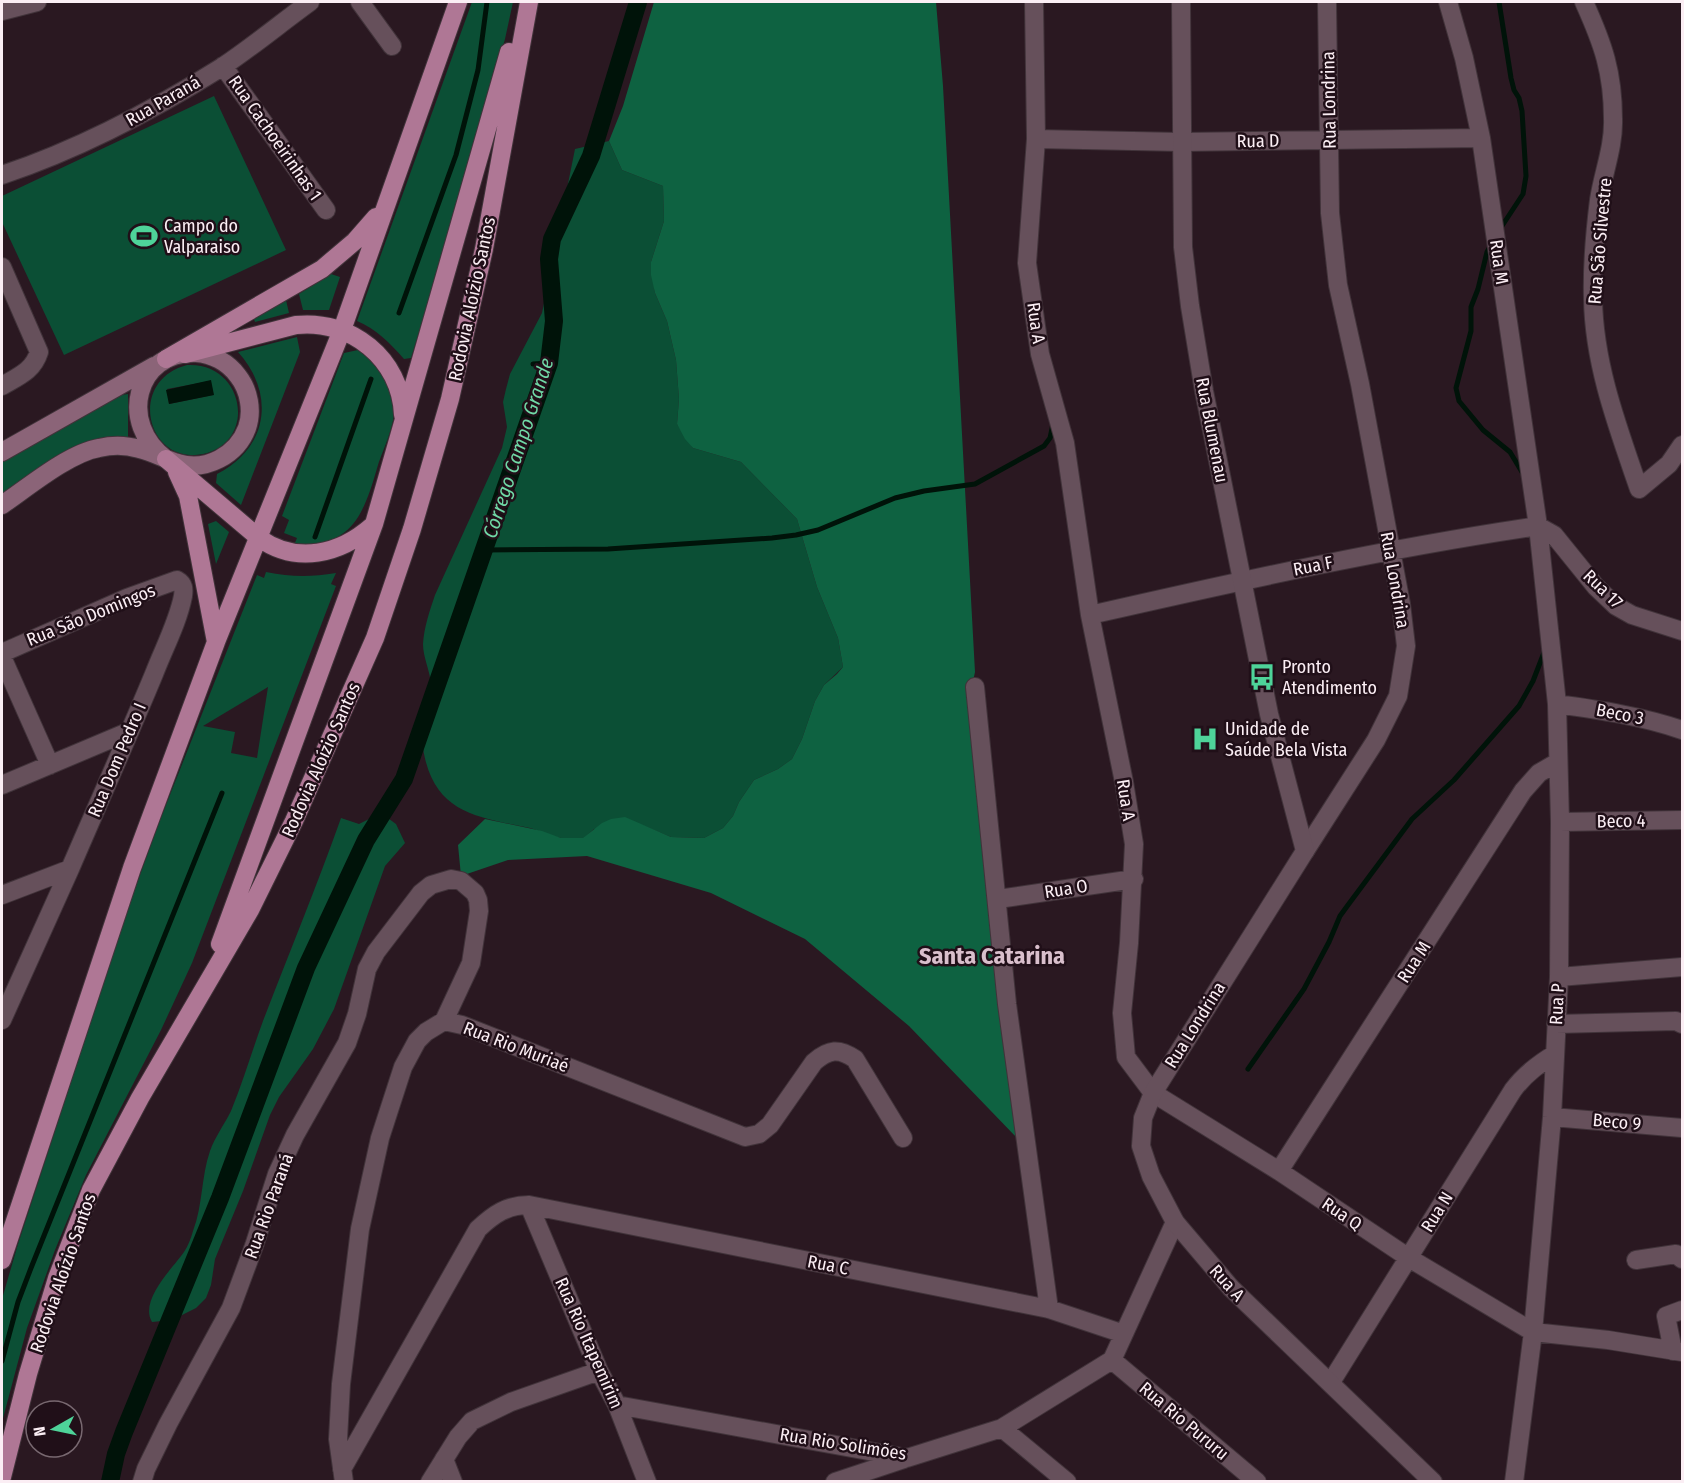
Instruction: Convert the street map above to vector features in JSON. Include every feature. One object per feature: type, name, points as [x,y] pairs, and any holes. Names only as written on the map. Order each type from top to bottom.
[{"type":"main road","points":[[2,1260],[132,868],[216,642],[342,330],[458,2]]},
{"type":"main road","points":[[202,994],[374,524],[524,2]]},
{"type":"main road","name":"Rodovia Aloízio Santos","points":[[2,1477],[28,1374],[57,1278],[91,1190],[141,1098],[250,910],[294,821],[375,638],[412,530],[450,399],[484,249],[529,2]]},
{"type":"main road","points":[[2,452],[322,269],[355,241],[386,203]]},
{"type":"main road","points":[[374,524],[358,538],[340,548],[319,553],[284,552],[271,547],[156,451],[142,431],[138,406],[145,382],[157,366],[166,359],[296,325],[322,324],[342,330],[357,338],[371,347],[388,366],[399,389],[403,406],[403,423]]},
{"type":"main road","points":[[2,505],[84,452],[97,448],[124,446],[152,452],[190,466],[203,465],[220,459],[236,447],[243,437],[250,413],[246,388],[231,368],[221,360],[210,356],[185,354]]},
{"type":"main road","points":[[166,459],[180,476],[189,496],[216,642]]},
{"type":"street","points":[[2,11],[37,2]]},
{"type":"street","name":"Rua Paraná","points":[[2,175],[36,164],[124,125],[224,66],[310,2]]},
{"type":"street","points":[[360,2],[392,46]]},
{"type":"street","name":"Rua A","points":[[1034,2],[1036,139],[1027,263],[1040,354],[1065,443],[1090,615],[1124,782],[1134,844],[1134,879],[1122,1012],[1126,1057],[1152,1093],[1143,1118],[1141,1146],[1151,1176],[1175,1222],[1231,1288],[1433,1482]]},
{"type":"street","name":"Rua Blumenau","points":[[1181,2],[1183,247],[1190,306],[1204,391],[1269,714],[1305,851]]},
{"type":"street","name":"Rua Londrina","points":[[1152,1093],[1376,740],[1398,696],[1406,646],[1401,604],[1360,384],[1338,285],[1329,213],[1327,2]]},
{"type":"street","name":"Rua M","points":[[1448,2],[1471,88],[1481,138],[1538,526]]},
{"type":"street","name":"Rua São Silvestre","points":[[1584,2],[1603,45],[1609,70],[1613,122],[1611,145],[1599,200],[1593,299],[1596,328],[1610,401],[1639,489],[1669,464],[1683,445]]},
{"type":"street","name":"Rua Cachoeirinhas 1","points":[[224,66],[326,210]]},
{"type":"street","name":"Rua D","points":[[1036,139],[1181,142],[1481,138]]},
{"type":"street","points":[[2,267],[39,352],[36,362],[28,372],[2,386]]},
{"type":"street","name":"Rua F","points":[[1090,615],[1243,580],[1391,551],[1538,526]]},
{"type":"street","name":"Rua 17","points":[[1538,526],[1554,535],[1596,587],[1616,606],[1632,615],[1683,631]]},
{"type":"street","name":"Rua P","points":[[1514,1482],[1533,1332],[1552,1117],[1559,977],[1560,822],[1557,704],[1538,526]]},
{"type":"street","name":"Rua São Domingos","points":[[2,655],[128,598],[177,580],[181,582]]},
{"type":"street","name":"Rua Dom Pedro I","points":[[2,1020],[130,731],[176,617],[183,595],[181,582]]},
{"type":"street","points":[[2,655],[50,765]]},
{"type":"street","points":[[975,687],[1007,1004],[1049,1310]]},
{"type":"street","name":"Beco 3","points":[[1557,704],[1615,712],[1683,730]]},
{"type":"street","points":[[2,785],[130,731]]},
{"type":"street","name":"Rua M","points":[[1279,1171],[1523,791],[1539,773],[1558,762]]},
{"type":"street","name":"Beco 4","points":[[1560,822],[1683,820]]},
{"type":"street","points":[[2,895],[70,869]]},
{"type":"street","name":"Rua Rio Paraná","points":[[142,1482],[168,1424],[231,1308],[258,1236],[277,1174],[347,1043],[367,969],[376,952],[421,893],[441,880],[452,879],[461,881],[470,887],[478,900],[479,911],[471,963],[444,1021]]},
{"type":"street","name":"Rua O","points":[[998,899],[1134,879]]},
{"type":"street","points":[[1559,977],[1683,967]]},
{"type":"street","name":"Rua Rio Muriaé","points":[[343,1475],[338,1439],[341,1384],[360,1229],[380,1138],[409,1054],[426,1032],[444,1021],[462,1025],[745,1137],[759,1134],[770,1125],[814,1062],[823,1054],[833,1050],[844,1051],[855,1059],[903,1138]]},
{"type":"street","points":[[1556,1024],[1676,1021],[1683,1024]]},
{"type":"street","name":"Rua N","points":[[1331,1382],[1513,1090],[1531,1069],[1555,1054]]},
{"type":"street","name":"Rua Q","points":[[1152,1093],[1279,1171],[1408,1258],[1533,1332]]},
{"type":"street","name":"Beco 9","points":[[1552,1117],[1683,1128]]},
{"type":"street","points":[[343,1475],[478,1228],[508,1207],[529,1205]]},
{"type":"street","name":"Rua C","points":[[529,1205],[1049,1310],[1124,1334]]},
{"type":"street","name":"Rua Rio Itapemirim","points":[[529,1205],[599,1371],[617,1405],[647,1482]]},
{"type":"street","points":[[1112,1360],[1175,1222]]},
{"type":"street","points":[[1636,1260],[1676,1254],[1683,1259]]},
{"type":"street","points":[[1533,1332],[1608,1340],[1678,1352],[1666,1316],[1683,1310]]},
{"type":"street","name":"Rua Rio Solimões","points":[[617,1405],[907,1458],[1002,1428],[1112,1360]]},
{"type":"street","name":"Rua Rio Pururu","points":[[1112,1360],[1257,1482]]},
{"type":"street","points":[[430,1482],[458,1437],[472,1421],[512,1402],[599,1371]]},
{"type":"street","points":[[1002,1428],[1066,1482]]},
{"type":"street","points":[[835,1482],[907,1458]]},
{"type":"street","points":[[444,1459],[453,1482]]},
{"type":"green space","points":[[472,2],[513,2],[505,39],[438,271],[411,358],[404,359],[382,337],[357,321]]},
{"type":"green space","points":[[654,2],[936,2],[943,86],[975,672],[968,704],[1017,1138],[909,1026],[805,939],[711,893],[587,856],[508,860],[461,876],[458,845],[485,819],[542,831],[561,838],[583,838],[602,823],[625,817],[671,837],[704,838],[723,828],[733,816],[739,802],[754,780],[778,769],[792,759],[802,739],[815,701],[824,685],[843,667],[838,638],[817,587],[797,519],[741,462],[693,448],[677,424],[679,399],[676,360],[667,321],[655,293],[651,275],[651,262],[664,221],[663,186],[622,170],[609,141],[623,106]]},
{"type":"green space","name":"Campo do Valparaiso","points":[[214,96],[286,250],[64,355],[2,222],[2,196]]},
{"type":"green space","points":[[609,141],[622,170],[663,186],[664,221],[651,262],[655,293],[667,321],[676,360],[679,399],[677,424],[693,448],[741,462],[797,519],[817,587],[838,638],[843,667],[824,685],[815,701],[802,739],[792,759],[778,769],[754,780],[739,802],[733,816],[723,828],[704,838],[671,837],[642,825],[594,829],[584,838],[564,839],[475,815],[447,799],[436,786],[428,770],[423,748],[423,732],[431,692],[423,644],[429,613],[502,448],[507,427],[503,402],[506,389],[510,374],[542,313],[575,149]]},
{"type":"green space","points":[[331,274],[340,277],[329,310],[303,310],[299,294]]},
{"type":"green space","points":[[286,300],[289,313],[255,322],[254,319]]},
{"type":"green space","points":[[297,337],[300,352],[241,505],[216,483],[217,474],[234,463],[247,450],[256,435],[261,419],[262,402],[258,385],[250,368],[238,352]]},
{"type":"green space","points":[[358,350],[379,369],[388,384],[394,411],[390,431],[367,498],[353,524],[343,534],[330,541],[294,545],[297,538],[284,533],[289,520],[282,516],[344,353]]},
{"type":"green space","points":[[187,365],[207,367],[222,376],[232,389],[237,404],[237,420],[232,435],[220,447],[203,454],[184,454],[168,447],[157,435],[151,420],[150,403],[156,387],[168,374]],"holes":[[[210,381],[213,395],[169,404],[167,389]]]},
{"type":"green space","points":[[128,394],[128,438],[2,495],[2,462],[121,395]]},
{"type":"green space","points":[[216,521],[229,532],[216,564],[208,524]]},
{"type":"green space","points":[[266,572],[301,576],[336,573],[331,584],[336,586],[192,963],[161,1030],[86,1175],[55,1250],[27,1328],[2,1422],[2,1299],[18,1244],[126,913],[160,820],[257,575],[264,578]],"holes":[[[268,687],[257,758],[231,753],[235,732],[203,726]]]},
{"type":"green space","points":[[381,813],[396,824],[405,843],[385,866],[334,1009],[313,1049],[279,1097],[270,1115],[243,1191],[215,1259],[211,1285],[206,1298],[196,1308],[172,1320],[152,1322],[149,1313],[150,1304],[159,1285],[184,1252],[190,1239],[199,1211],[210,1151],[231,1111],[341,818],[359,824]]},
{"type":"shaded area","points":[[211,380],[214,395],[169,404],[166,390]]},
{"type":"waterway","points":[[399,313],[456,155],[478,70],[487,2]]},
{"type":"waterway","name":"Córrego Campo Grande","points":[[110,1482],[124,1432],[220,1198],[306,968],[366,840],[404,779],[549,363],[554,321],[549,259],[552,239],[591,156],[638,2]]},
{"type":"waterway","points":[[1499,2],[1511,78],[1522,111],[1526,176],[1523,194],[1500,229]]},
{"type":"waterway","points":[[1491,245],[1471,307],[1471,331],[1456,388],[1459,401],[1483,430],[1510,452],[1522,472]]},
{"type":"waterway","name":"Córrego Campo Grande","points":[[533,364],[549,363]]},
{"type":"waterway","points":[[315,537],[371,379]]},
{"type":"waterway","name":"Córrego Campo Grande","points":[[484,550],[608,549],[796,535],[818,530],[895,498],[924,491],[975,484],[1044,446],[1050,438],[1053,424]]},
{"type":"waterway","points":[[1248,1069],[1304,989],[1340,916],[1412,819],[1454,780],[1519,706],[1533,681],[1545,650]]},
{"type":"waterway","points":[[2,1361],[18,1302],[31,1268],[222,793]]},
{"type":"place","name":"Campo do Valparaiso","points":[[144,236]]},
{"type":"place","name":"Pronto Atendimento","points":[[1262,677]]},
{"type":"place","name":"Unidade de Saúde Bela Vista","points":[[1205,739]]},
{"type":"district","name":"Santa Catarina","points":[[992,956]]}]
